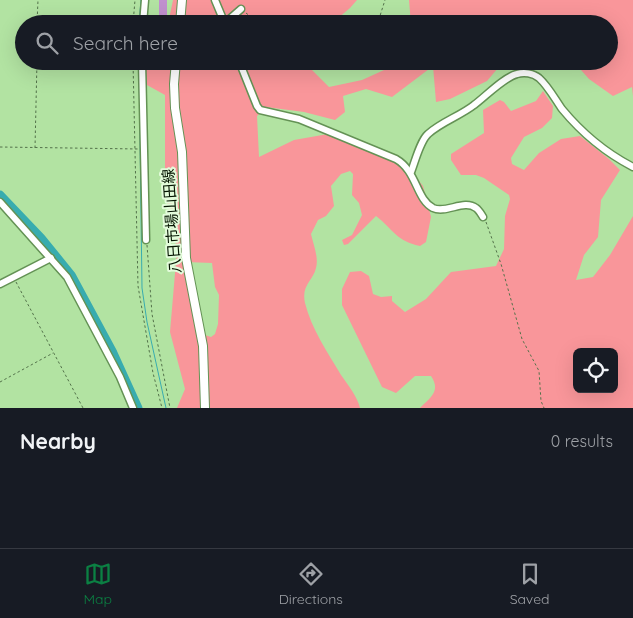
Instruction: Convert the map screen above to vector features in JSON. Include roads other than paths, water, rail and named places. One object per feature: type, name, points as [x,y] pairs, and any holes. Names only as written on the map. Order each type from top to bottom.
[{"type":"main road","points":[[181,15],[182,0]]},
{"type":"main road","name":"八日市場山田線","points":[[176,70],[175,92],[182,152],[186,258],[203,346],[205,408]]},
{"type":"street","points":[[144,15],[145,0]]},
{"type":"street","points":[[215,0],[222,15]]},
{"type":"street","points":[[234,15],[240,9]]},
{"type":"street","points":[[142,70],[146,240]]},
{"type":"street","points":[[242,70],[256,106],[260,110],[313,124],[396,159],[411,172],[424,201],[432,207],[438,210],[470,206],[476,208],[483,217]]},
{"type":"street","points":[[411,172],[428,134],[466,112],[507,78],[526,73],[540,78],[563,110],[582,130],[602,147],[633,167]]},
{"type":"street","points":[[0,202],[67,277],[120,377],[133,408]]},
{"type":"street","points":[[0,284],[51,258]]},
{"type":"waterway","points":[[140,15],[141,0]]},
{"type":"waterway","points":[[139,70],[142,288],[147,322],[166,408]]},
{"type":"waterway","points":[[0,195],[41,238],[71,275],[113,353],[138,408]]}]
